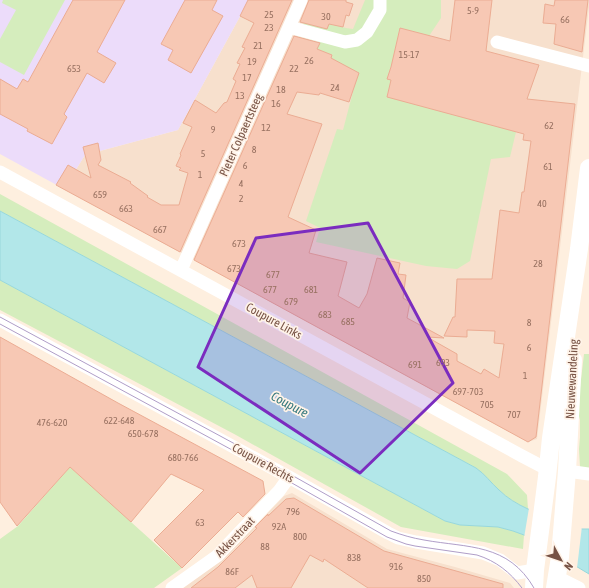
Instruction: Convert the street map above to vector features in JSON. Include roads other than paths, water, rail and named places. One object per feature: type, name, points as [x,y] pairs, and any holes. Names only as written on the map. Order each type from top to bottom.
[{"type":"main road","name":"Nieuwewandeling","points":[[534,588],[550,438],[579,249],[589,168]]},
{"type":"main road","name":"Nieuwewandeling","points":[[557,575],[567,471],[579,249]]},
{"type":"street","name":"Pieter Colpaertsteeg","points":[[181,270],[301,0]]},
{"type":"street","points":[[289,27],[345,42],[357,40],[367,32],[380,10],[380,0]]},
{"type":"street","points":[[497,42],[589,66]]},
{"type":"street","name":"Coupure Links","points":[[0,172],[515,453],[548,468]]},
{"type":"street","name":"Coupure Rechts","points":[[0,320],[289,476],[398,538],[483,553],[500,560],[518,573],[524,573],[536,562]]},
{"type":"street","points":[[567,471],[589,474]]},
{"type":"street","name":"Akkerstraat","points":[[172,588],[217,556],[279,491],[289,476]]},
{"type":"street","points":[[557,575],[579,588]]},
{"type":"water","name":"Coupure","points":[[0,211],[476,468],[502,493],[520,505],[582,529],[589,529],[589,574],[524,535],[498,527],[460,525],[445,521],[0,280]]},
{"type":"tram line","points":[[0,317],[272,464],[391,531],[420,539],[486,550],[499,555],[524,573],[534,588]]},
{"type":"tram line","points":[[0,324],[269,470],[387,537],[415,546],[484,557],[502,568],[513,577],[522,588]]}]
